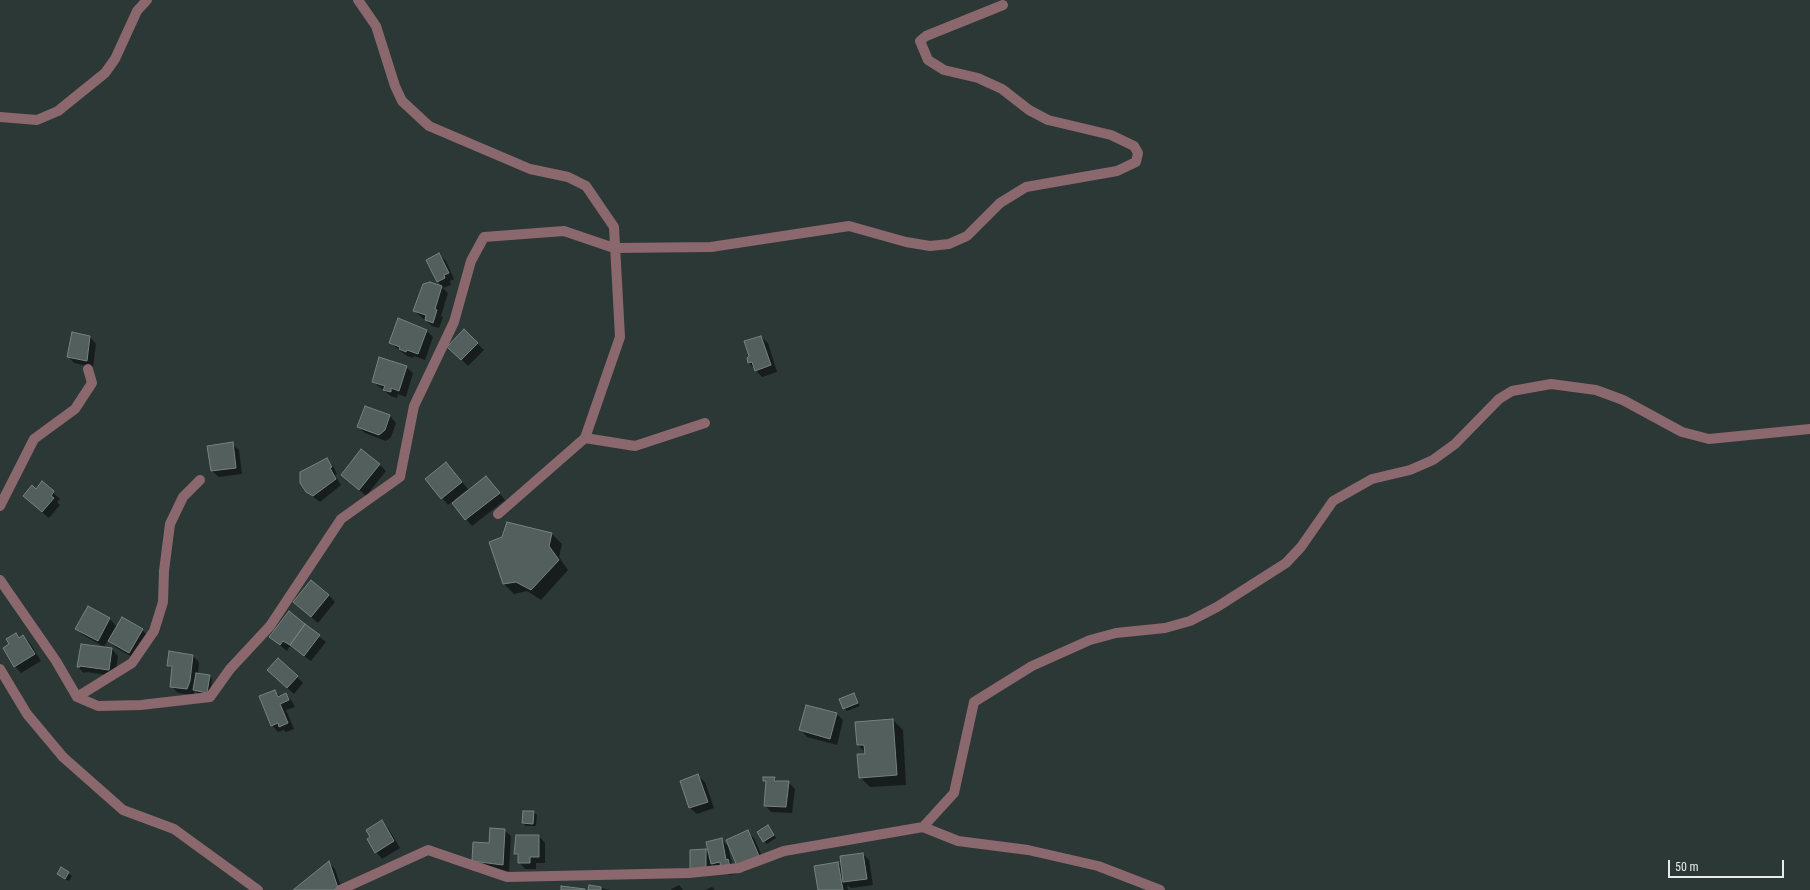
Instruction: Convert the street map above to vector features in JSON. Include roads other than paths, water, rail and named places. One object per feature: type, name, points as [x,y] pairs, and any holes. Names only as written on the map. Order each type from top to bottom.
[{"type":"street","points":[[0,117],[36,120],[58,111],[105,72],[115,59],[136,10],[147,0]]},
{"type":"street","points":[[358,0],[376,26],[395,86],[402,101],[429,126],[530,169],[568,177],[586,186],[614,227],[620,337],[585,438],[498,514]]},
{"type":"street","points":[[0,580],[56,661],[77,697],[98,706],[141,705],[210,697],[230,669],[270,626],[341,519],[400,477],[414,406],[454,322],[471,261],[484,237],[564,231],[614,248],[711,247],[849,226],[906,242],[930,246],[949,244],[967,236],[1000,203],[1026,187],[1117,170],[1136,162],[1138,153],[1134,146],[1111,135],[1048,120],[1029,110],[1002,89],[978,78],[944,70],[928,60],[920,41],[926,36],[1003,5]]},
{"type":"street","points":[[0,506],[34,439],[74,409],[92,382],[88,369]]},
{"type":"street","points":[[923,827],[954,793],[974,702],[1032,666],[1090,640],[1116,633],[1165,628],[1190,621],[1217,607],[1286,563],[1301,547],[1333,501],[1372,479],[1410,470],[1433,460],[1455,444],[1499,399],[1512,391],[1551,384],[1596,390],[1623,400],[1682,432],[1708,439],[1810,429]]},
{"type":"street","points":[[585,438],[635,446],[705,423]]},
{"type":"street","points":[[77,697],[132,663],[154,632],[163,602],[164,571],[170,524],[183,497],[200,480]]},
{"type":"street","points":[[0,669],[27,714],[63,757],[123,810],[174,829],[258,890]]},
{"type":"street","points":[[340,890],[428,850],[507,877],[689,874],[739,868],[784,850],[923,827],[958,841],[1028,850],[1098,866],[1160,890]]}]
